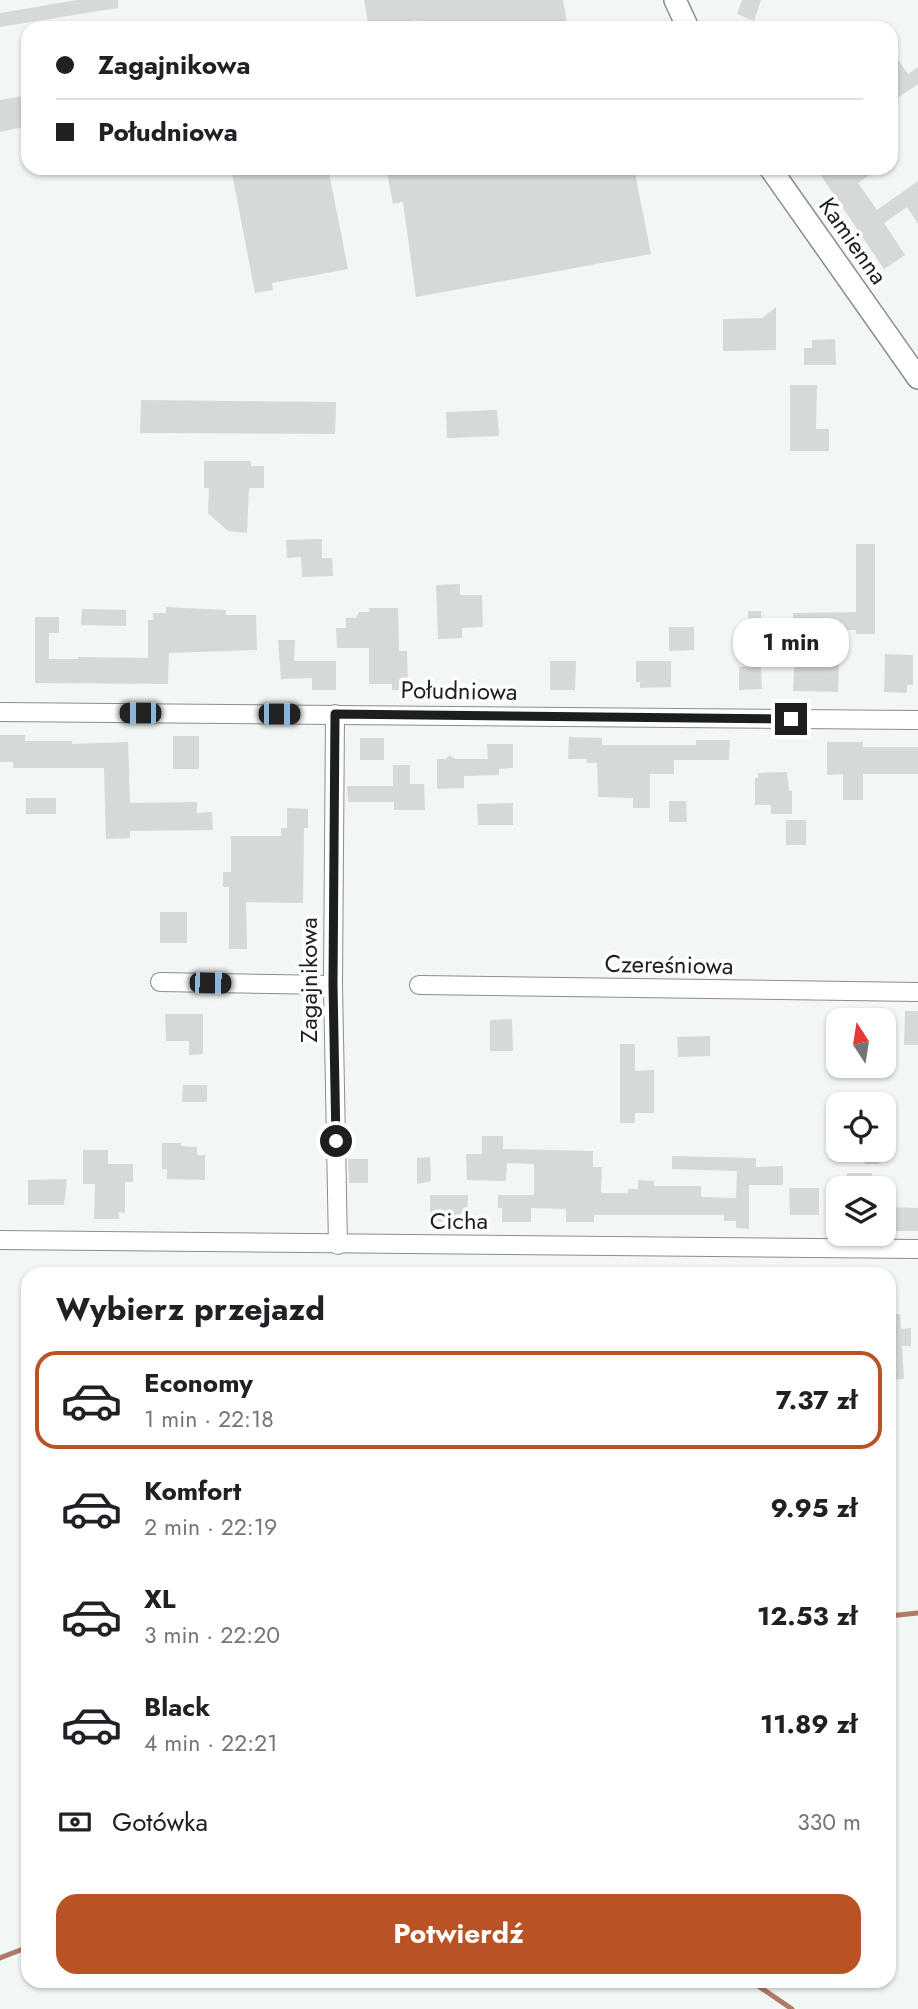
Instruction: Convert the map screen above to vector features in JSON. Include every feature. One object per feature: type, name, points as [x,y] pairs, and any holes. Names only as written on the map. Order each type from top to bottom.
[{"type":"street","points":[[675,0],[685,21]]},
{"type":"street","name":"Kamienna","points":[[775,175],[918,378]]},
{"type":"street","name":"Południowa","points":[[0,712],[918,720]]},
{"type":"street","name":"Zagajnikowa","points":[[335,714],[333,985],[338,1245]]},
{"type":"street","points":[[160,982],[333,985]]},
{"type":"street","name":"Czereśniowa","points":[[419,985],[918,992]]},
{"type":"street","name":"Cicha","points":[[0,1240],[918,1249]]},
{"type":"building","points":[[77,0],[118,0],[118,8],[37,21],[21,21],[21,24],[0,27],[0,13]]},
{"type":"building","points":[[364,0],[563,0],[567,21],[417,20],[368,21]]},
{"type":"building","points":[[742,0],[761,0],[754,21],[737,14]]},
{"type":"building","points":[[898,60],[908,74],[918,67],[918,84],[898,98]]},
{"type":"building","points":[[21,96],[21,128],[0,132],[0,100]]},
{"type":"building","points":[[232,175],[329,175],[348,269],[272,283],[273,290],[255,293]]},
{"type":"building","points":[[387,175],[635,175],[651,254],[416,297],[403,202],[393,204]]},
{"type":"building","points":[[821,175],[870,175],[858,183],[877,210],[918,181],[918,224],[907,207],[884,223],[905,255],[884,269]]},
{"type":"building","points":[[776,307],[776,350],[723,351],[723,319],[762,318]]},
{"type":"building","points":[[835,339],[836,365],[804,365],[804,348],[812,348],[812,340]]},
{"type":"building","points":[[790,385],[817,385],[816,429],[829,429],[829,451],[790,451]]},
{"type":"building","points":[[141,400],[336,402],[335,434],[140,433]]},
{"type":"building","points":[[497,410],[499,436],[447,438],[446,412]]},
{"type":"building","points":[[204,461],[251,461],[251,466],[264,466],[264,488],[249,488],[247,533],[228,531],[208,513],[209,488],[204,488]]},
{"type":"building","points":[[322,539],[322,558],[332,558],[333,576],[302,577],[301,557],[287,558],[286,540]]},
{"type":"building","points":[[856,544],[875,544],[875,634],[856,634],[856,630],[815,630],[814,660],[825,659],[825,665],[839,665],[838,692],[793,691],[796,630],[793,630],[793,613],[856,612]]},
{"type":"building","points":[[460,584],[460,595],[482,595],[483,627],[462,628],[462,638],[438,639],[436,585]]},
{"type":"building","points":[[166,607],[226,610],[226,615],[256,615],[257,650],[169,653],[168,684],[35,683],[35,617],[59,617],[59,633],[49,633],[49,659],[148,658],[148,620],[153,620],[153,613],[166,613]]},
{"type":"building","points":[[369,608],[398,608],[399,651],[407,651],[408,690],[392,690],[392,684],[369,684],[369,648],[337,648],[336,628],[346,628],[346,618],[356,618],[359,612],[369,612]]},
{"type":"building","points":[[82,609],[126,610],[126,626],[81,625]]},
{"type":"building","points":[[748,611],[761,611],[762,646],[748,646]]},
{"type":"building","points":[[669,627],[694,627],[694,650],[669,651]]},
{"type":"building","points":[[278,640],[295,640],[294,661],[336,661],[336,690],[312,690],[312,678],[281,679]]},
{"type":"building","points":[[885,654],[913,655],[913,685],[907,685],[907,693],[884,692]]},
{"type":"building","points":[[550,661],[576,661],[575,690],[550,690]]},
{"type":"building","points":[[636,661],[671,661],[671,687],[640,688],[640,682],[636,682]]},
{"type":"building","points":[[761,666],[762,689],[739,690],[739,667]]},
{"type":"building","points":[[0,735],[25,735],[25,741],[72,741],[72,744],[128,742],[130,803],[197,802],[197,813],[212,812],[213,830],[130,831],[130,838],[106,839],[104,768],[13,768],[13,762],[0,762]]},
{"type":"building","points":[[173,736],[199,736],[199,769],[173,769]]},
{"type":"building","points":[[569,737],[602,738],[602,745],[696,745],[696,740],[730,740],[729,760],[674,760],[674,774],[650,774],[650,808],[633,808],[633,798],[598,797],[597,763],[586,763],[587,759],[568,759]]},
{"type":"building","points":[[360,738],[384,738],[384,760],[360,760]]},
{"type":"building","points":[[827,742],[863,742],[863,747],[918,747],[918,774],[863,774],[863,800],[843,800],[843,774],[827,775]]},
{"type":"building","points":[[487,744],[513,744],[513,768],[499,769],[499,775],[464,776],[464,788],[437,789],[437,759],[446,759],[450,755],[455,759],[488,759]]},
{"type":"building","points":[[393,765],[410,765],[410,784],[424,784],[425,810],[394,810],[394,802],[348,802],[347,786],[393,786]]},
{"type":"building","points":[[787,772],[789,791],[792,790],[792,814],[771,814],[771,805],[755,805],[755,778],[758,778],[758,773]]},
{"type":"building","points":[[26,798],[56,798],[56,814],[26,814]]},
{"type":"building","points":[[669,801],[686,801],[687,822],[669,822]]},
{"type":"building","points":[[513,803],[513,825],[478,825],[477,804]]},
{"type":"building","points":[[287,808],[308,809],[308,828],[304,828],[303,903],[246,902],[247,949],[229,949],[229,887],[223,887],[223,872],[231,872],[231,836],[281,836],[281,828],[287,828]]},
{"type":"building","points":[[786,820],[806,820],[806,845],[786,845]]},
{"type":"building","points":[[160,912],[187,912],[187,943],[160,943]]},
{"type":"building","points":[[905,1011],[918,1011],[918,1045],[904,1045]]},
{"type":"building","points":[[165,1014],[203,1014],[203,1054],[189,1055],[189,1041],[166,1041]]},
{"type":"building","points":[[512,1019],[513,1051],[490,1051],[490,1020]]},
{"type":"building","points":[[710,1036],[710,1056],[678,1057],[677,1037]]},
{"type":"building","points":[[620,1044],[635,1044],[635,1071],[654,1070],[654,1113],[635,1113],[635,1123],[620,1123]]},
{"type":"building","points":[[183,1085],[207,1085],[207,1102],[182,1102]]},
{"type":"building","points":[[482,1136],[503,1136],[503,1149],[593,1151],[593,1167],[602,1167],[601,1193],[628,1193],[628,1189],[638,1189],[638,1180],[654,1181],[654,1186],[701,1186],[701,1197],[736,1198],[737,1171],[672,1169],[672,1156],[756,1158],[756,1167],[783,1166],[783,1185],[749,1185],[749,1229],[736,1228],[736,1221],[724,1221],[724,1215],[594,1215],[594,1222],[566,1222],[566,1209],[531,1208],[531,1222],[502,1222],[498,1195],[534,1195],[534,1164],[507,1163],[506,1181],[467,1180],[466,1154],[482,1154]]},
{"type":"building","points":[[162,1143],[181,1143],[181,1146],[197,1147],[197,1155],[205,1155],[205,1180],[167,1179],[167,1169],[162,1169]]},
{"type":"building","points":[[83,1150],[108,1150],[108,1164],[133,1164],[133,1182],[125,1182],[125,1213],[119,1212],[119,1219],[94,1219],[95,1184],[83,1184]]},
{"type":"building","points":[[430,1157],[431,1181],[417,1184],[417,1158]]},
{"type":"building","points":[[348,1159],[368,1159],[368,1183],[349,1183]]},
{"type":"building","points":[[847,1173],[872,1173],[872,1176],[847,1176]]},
{"type":"building","points":[[67,1179],[64,1205],[28,1205],[28,1180]]},
{"type":"building","points":[[789,1188],[819,1188],[819,1215],[790,1215]]},
{"type":"building","points":[[430,1195],[468,1195],[467,1213],[461,1212],[461,1222],[430,1221]]},
{"type":"building","points":[[896,1207],[918,1208],[918,1231],[896,1231]]},
{"type":"building","points":[[896,1314],[900,1314],[901,1329],[911,1328],[911,1346],[902,1346],[904,1379],[896,1380]]},
{"type":"waterway","points":[[896,1615],[918,1613]]},
{"type":"waterway","points":[[0,1958],[21,1950]]},
{"type":"waterway","points":[[761,1988],[792,2009]]},
{"type":"route","points":[[336,1141],[333,985],[335,714],[791,719]]}]
